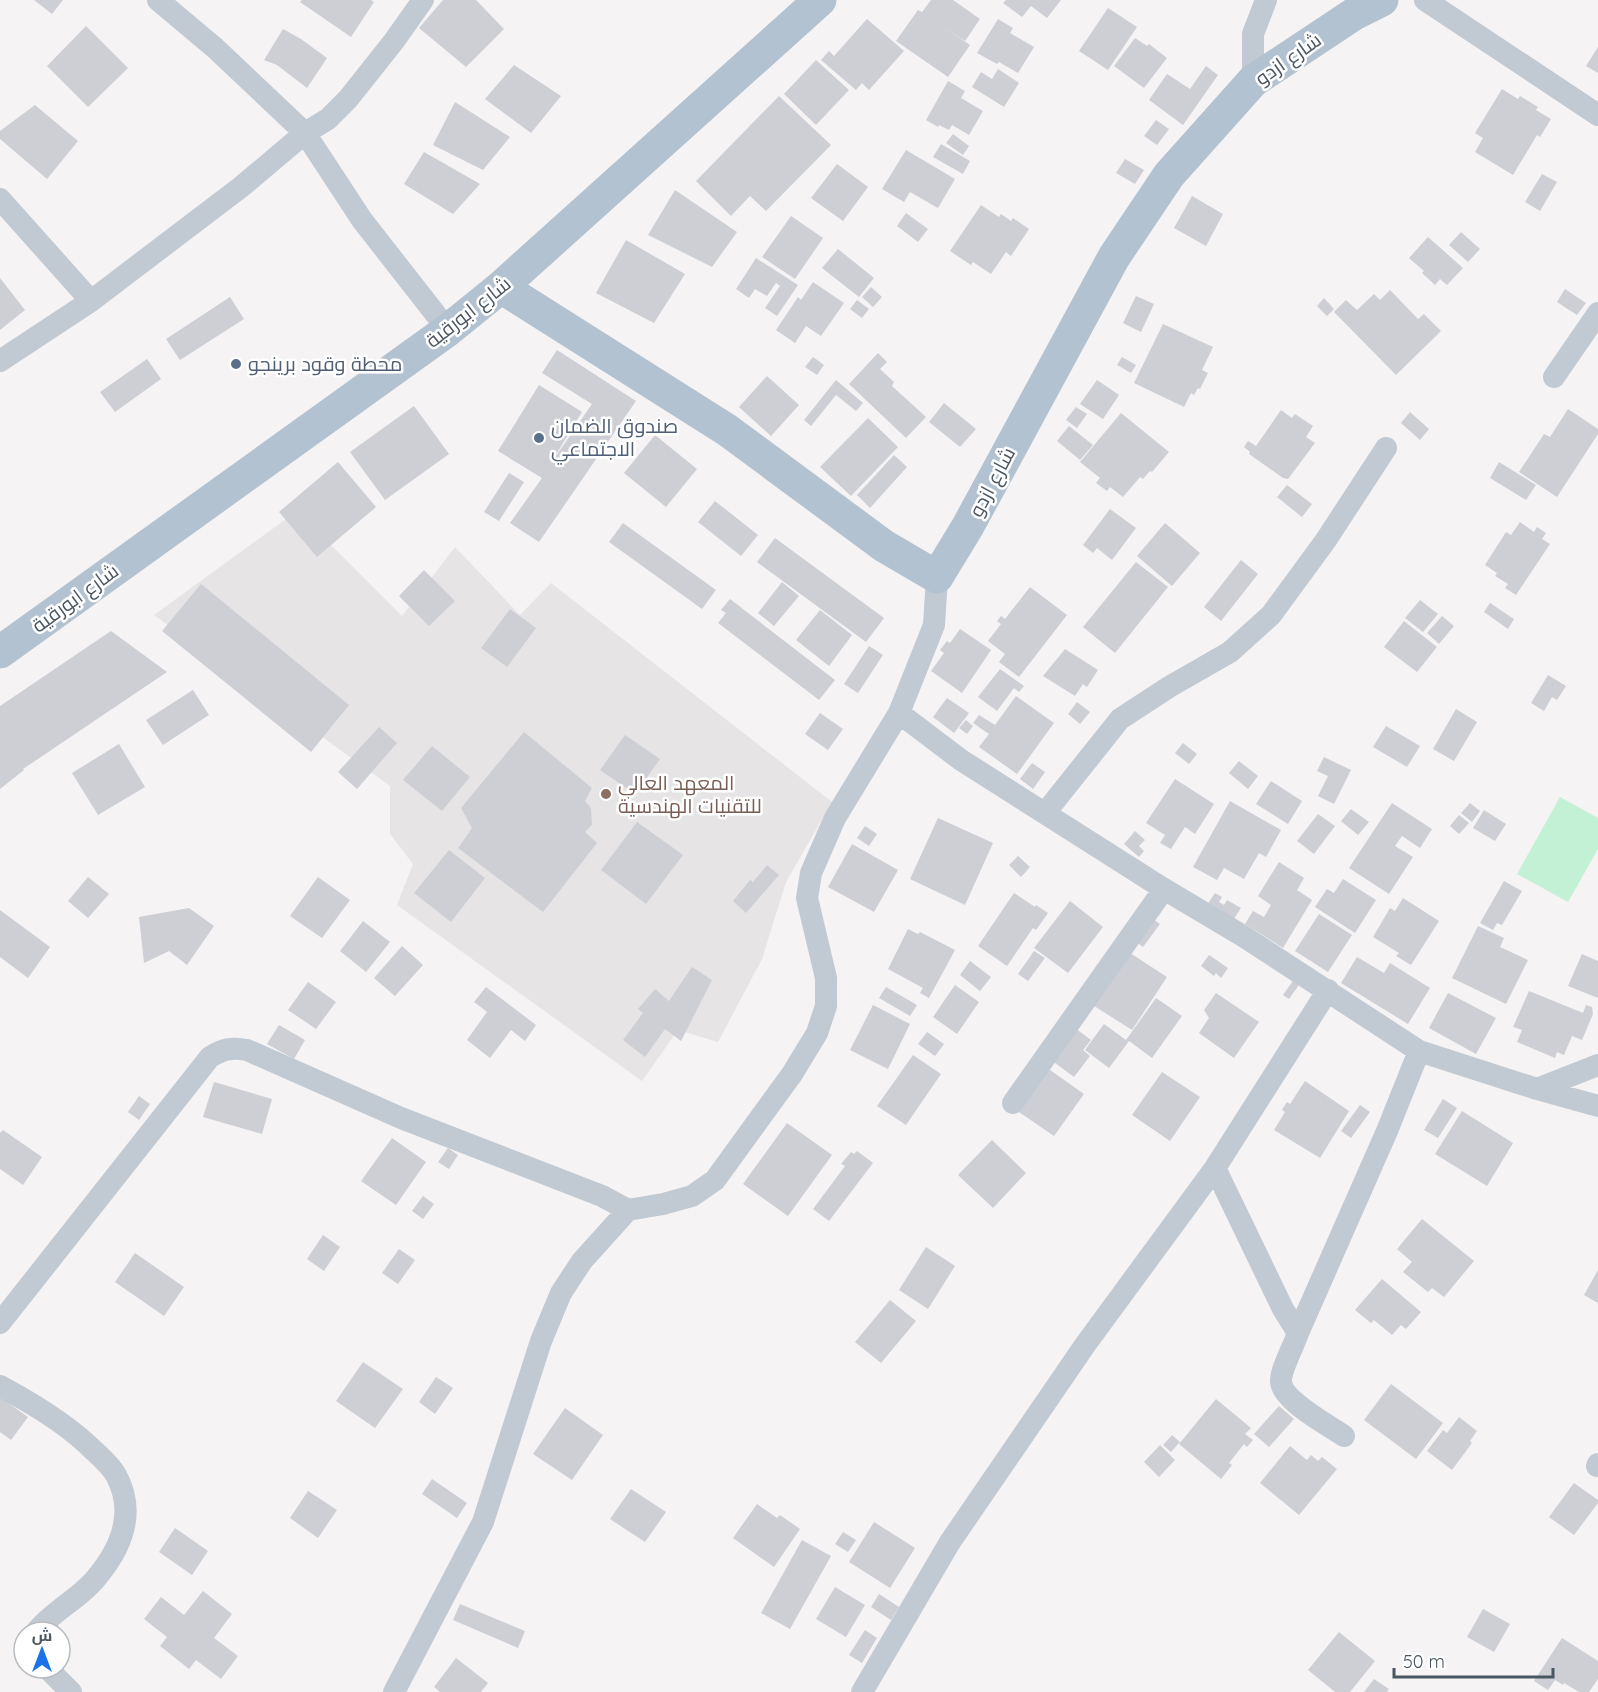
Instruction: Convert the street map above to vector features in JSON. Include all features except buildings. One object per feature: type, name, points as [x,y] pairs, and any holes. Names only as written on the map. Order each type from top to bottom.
[{"type":"main road","name":"شارع ابورقية","points":[[0,652],[448,330],[501,287],[820,0]]},
{"type":"main road","name":"شارع ازدو","points":[[937,577],[968,526],[1114,257],[1169,175],[1252,81],[1354,14],[1382,0]]},
{"type":"main road","points":[[501,287],[728,430],[884,546],[937,577]]},
{"type":"street","points":[[158,0],[216,48],[305,133],[362,220],[448,330]]},
{"type":"street","points":[[0,361],[91,301],[241,187],[305,133],[328,119],[348,99],[423,0]]},
{"type":"street","points":[[1252,81],[1253,34],[1266,0]]},
{"type":"street","points":[[1425,0],[1598,115]]},
{"type":"street","points":[[0,199],[91,301]]},
{"type":"street","points":[[1554,377],[1598,313]]},
{"type":"street","points":[[1046,813],[1120,719],[1169,687],[1230,652],[1271,615],[1326,540],[1386,448]]},
{"type":"street","points":[[0,1323],[210,1057],[233,1047],[247,1050],[401,1118],[602,1196],[628,1210],[692,1196],[715,1180],[792,1074],[817,1033],[826,1006],[826,978],[807,898],[811,873],[835,818],[899,713],[934,625],[937,577]]},
{"type":"street","points":[[899,713],[961,760],[1164,890],[1243,936],[1328,990],[1419,1051],[1598,1106]]},
{"type":"street","points":[[1013,1103],[1164,890]]},
{"type":"street","points":[[862,1692],[950,1542],[1085,1345],[1215,1168],[1328,990]]},
{"type":"street","points":[[1344,1436],[1291,1399],[1281,1383],[1282,1369],[1292,1351],[1387,1131],[1419,1051]]},
{"type":"street","points":[[1537,1089],[1598,1065]]},
{"type":"street","points":[[1215,1168],[1283,1309],[1298,1333]]},
{"type":"street","points":[[394,1692],[483,1522],[541,1341],[561,1293],[582,1261],[628,1210]]},
{"type":"street","points":[[0,1386],[67,1427],[81,1439],[116,1474],[125,1498],[126,1516],[120,1542],[97,1577],[76,1598],[46,1620]]},
{"type":"street","points":[[59,1680],[71,1692]]},
{"type":"shaded area","name":"المعهد العالي للتقنيات الهندسية","points":[[297,511],[402,616],[455,547],[520,615],[551,583],[832,802],[786,882],[762,959],[718,1042],[678,1030],[642,1081],[397,905],[413,864],[390,834],[390,786],[154,615]]},
{"type":"green space","points":[[1560,797],[1598,818],[1598,849],[1568,902],[1517,874]]},
{"type":"place","name":"محطة وقود برينجو","points":[[236,364]]},
{"type":"place","name":"صندوق الضمان الاجتماعي","points":[[539,438]]},
{"type":"place","name":"المعهد العالي للتقنيات الهندسية","points":[[606,794]]}]
